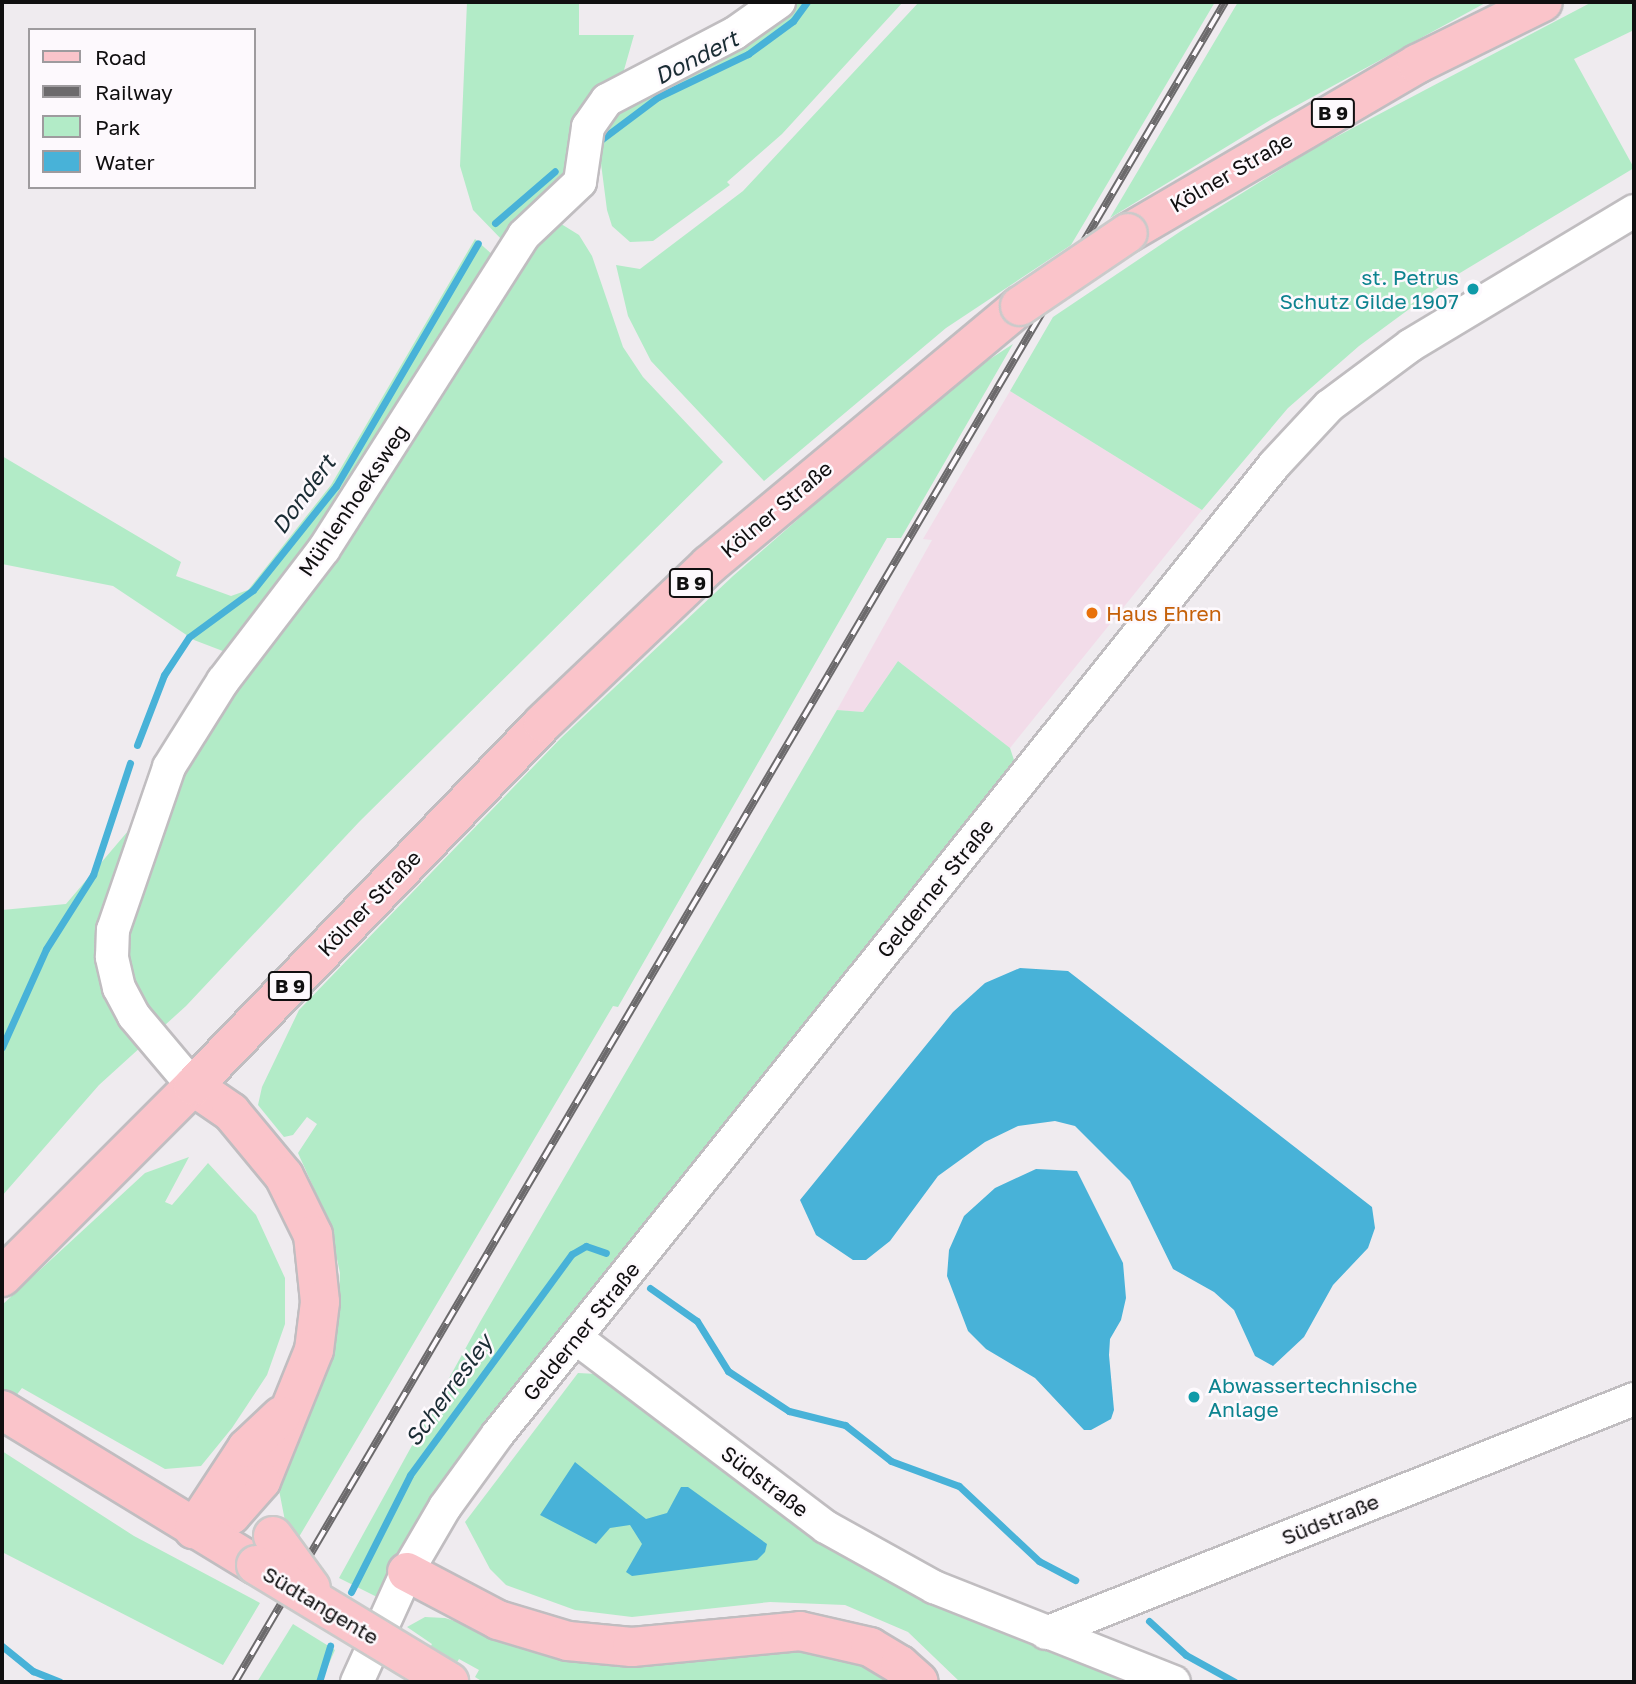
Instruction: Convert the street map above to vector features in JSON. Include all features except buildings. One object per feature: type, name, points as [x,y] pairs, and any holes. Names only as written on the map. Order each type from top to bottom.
[{"type":"main road","name":"Kölner Straße","points":[[2,1277],[193,1086],[542,723],[709,565],[1020,306],[1128,233],[1417,64],[1543,2]]},
{"type":"main road","points":[[193,1086],[231,1112],[284,1175],[313,1235],[318,1329],[261,1481],[231,1515],[194,1529]]},
{"type":"main road","points":[[194,1529],[247,1448],[288,1410]]},
{"type":"main road","name":"Südtangente","points":[[9,1414],[194,1529],[265,1551],[334,1613],[449,1682]]},
{"type":"main road","points":[[261,1481],[265,1551]]},
{"type":"main road","points":[[407,1573],[498,1620],[568,1641],[632,1647],[800,1631],[870,1647],[900,1664],[919,1682]]},
{"type":"street","name":"Mühlenhoeksweg","points":[[193,1086],[134,1016],[119,988],[112,957],[114,930],[169,767],[223,681],[324,549],[524,235],[580,182],[588,127],[607,100],[735,33],[779,2]]},
{"type":"street","name":"Gelderner Straße","points":[[357,1682],[407,1573],[445,1507],[490,1444],[1129,644],[1311,425],[1329,406],[1411,345],[1634,211]]},
{"type":"street","name":"Südstraße","points":[[576,1338],[826,1527],[933,1587],[1174,1682]]},
{"type":"street","name":"Südstraße","points":[[1046,1633],[1625,1403]]},
{"type":"shaded area","points":[[1010,391],[1202,510],[1010,748],[898,661],[863,712],[837,710],[932,540],[923,539]]},
{"type":"green space","points":[[467,2],[579,2],[579,35],[634,35],[620,84],[571,175],[505,243],[473,210],[460,166]]},
{"type":"green space","points":[[784,2],[903,2],[782,134],[727,182],[730,185],[653,241],[630,242],[612,226],[607,210],[599,148],[602,116]]},
{"type":"green space","points":[[919,2],[1215,2],[1071,245],[946,328],[764,481],[651,361],[628,316],[616,265],[640,269],[743,191]]},
{"type":"green space","points":[[1238,2],[1487,2],[1272,119],[1110,218]]},
{"type":"green space","points":[[1592,2],[1634,2],[1634,30],[1574,59],[1634,168],[1450,279],[1359,346],[1288,408],[1202,510],[1010,391],[1053,317],[1181,231],[1313,149]]},
{"type":"green space","points":[[558,222],[579,235],[592,256],[623,347],[643,377],[723,462],[360,821],[186,1006],[99,1085],[2,1196],[2,910],[66,904],[202,744],[522,255]]},
{"type":"green space","points":[[475,239],[495,257],[347,495],[228,653],[194,640],[113,586],[2,564],[2,456],[181,562],[176,576],[231,596],[248,590],[331,485]]},
{"type":"green space","points":[[1013,344],[901,538],[887,538],[618,1007],[613,1006],[296,1542],[286,1526],[278,1485],[331,1355],[338,1319],[340,1273],[329,1222],[298,1153],[317,1124],[307,1117],[293,1135],[284,1137],[258,1105],[262,1087],[299,1010],[561,738],[733,576],[955,382]]},
{"type":"green space","points":[[898,661],[1010,748],[1016,766],[481,1427],[420,1521],[379,1598],[339,1578],[480,1322],[837,710],[863,712]]},
{"type":"green space","points":[[189,1157],[165,1202],[172,1205],[208,1163],[256,1215],[285,1278],[285,1324],[267,1375],[232,1428],[201,1466],[165,1469],[22,1388],[2,1414],[2,1305],[145,1173]]},
{"type":"green space","points":[[578,1373],[597,1374],[617,1386],[744,1483],[1149,1682],[960,1682],[908,1632],[845,1605],[770,1602],[632,1617],[575,1610],[506,1585],[490,1569],[465,1522]]},
{"type":"green space","points":[[2,1451],[134,1536],[260,1603],[223,1665],[2,1552]]},
{"type":"green space","points":[[425,1617],[445,1618],[512,1639],[834,1647],[901,1682],[483,1682],[475,1677],[479,1670],[459,1659],[445,1682],[411,1682],[432,1644],[407,1627]]},
{"type":"green space","points":[[293,1624],[335,1650],[321,1682],[257,1682]]},
{"type":"water","points":[[1020,968],[1068,971],[1372,1207],[1375,1228],[1368,1248],[1333,1285],[1304,1337],[1273,1366],[1255,1356],[1234,1310],[1214,1292],[1173,1269],[1130,1181],[1075,1126],[1055,1121],[1018,1126],[985,1142],[938,1176],[890,1241],[866,1260],[853,1260],[816,1235],[800,1200],[953,1012],[985,983]]},
{"type":"water","points":[[1036,1169],[1077,1171],[1123,1263],[1126,1298],[1121,1320],[1110,1339],[1109,1355],[1114,1410],[1111,1419],[1091,1430],[1084,1430],[1035,1378],[986,1349],[968,1331],[947,1276],[949,1250],[964,1216],[995,1188]]},
{"type":"water","points":[[575,1462],[646,1519],[667,1513],[681,1487],[688,1487],[767,1544],[765,1552],[757,1560],[632,1576],[626,1572],[642,1544],[630,1525],[610,1528],[596,1544],[540,1515]]},
{"type":"waterway","name":"Dondert","points":[[598,142],[658,97],[748,54],[793,21],[807,2]]},
{"type":"waterway","name":"Dondert","points":[[495,223],[555,171]]},
{"type":"waterway","name":"Dondert","points":[[137,745],[164,675],[189,637],[253,590],[336,486],[478,243]]},
{"type":"waterway","name":"Dondert","points":[[2,1047],[46,949],[93,875],[130,763]]},
{"type":"waterway","name":"Scherresley","points":[[351,1592],[410,1475],[572,1254],[586,1246],[606,1253]]},
{"type":"waterway","name":"Scherresley","points":[[650,1288],[697,1321],[728,1371],[789,1411],[845,1425],[891,1461],[959,1486],[1039,1561],[1075,1580]]},
{"type":"waterway","name":"Scherresley","points":[[1149,1621],[1186,1655],[1235,1682]]},
{"type":"waterway","name":"Dondert","points":[[2,1646],[33,1671],[60,1682]]},
{"type":"waterway","name":"Scherresley","points":[[319,1682],[330,1646]]},
{"type":"railway","points":[[235,1682],[1225,2]]},
{"type":"place","name":"st. Petrus Schutz Gilde 1907","points":[[1473,289]]},
{"type":"place","name":"Haus Ehren","points":[[1092,613]]},
{"type":"place","name":"Abwassertechnische Anlage","points":[[1194,1397]]}]
